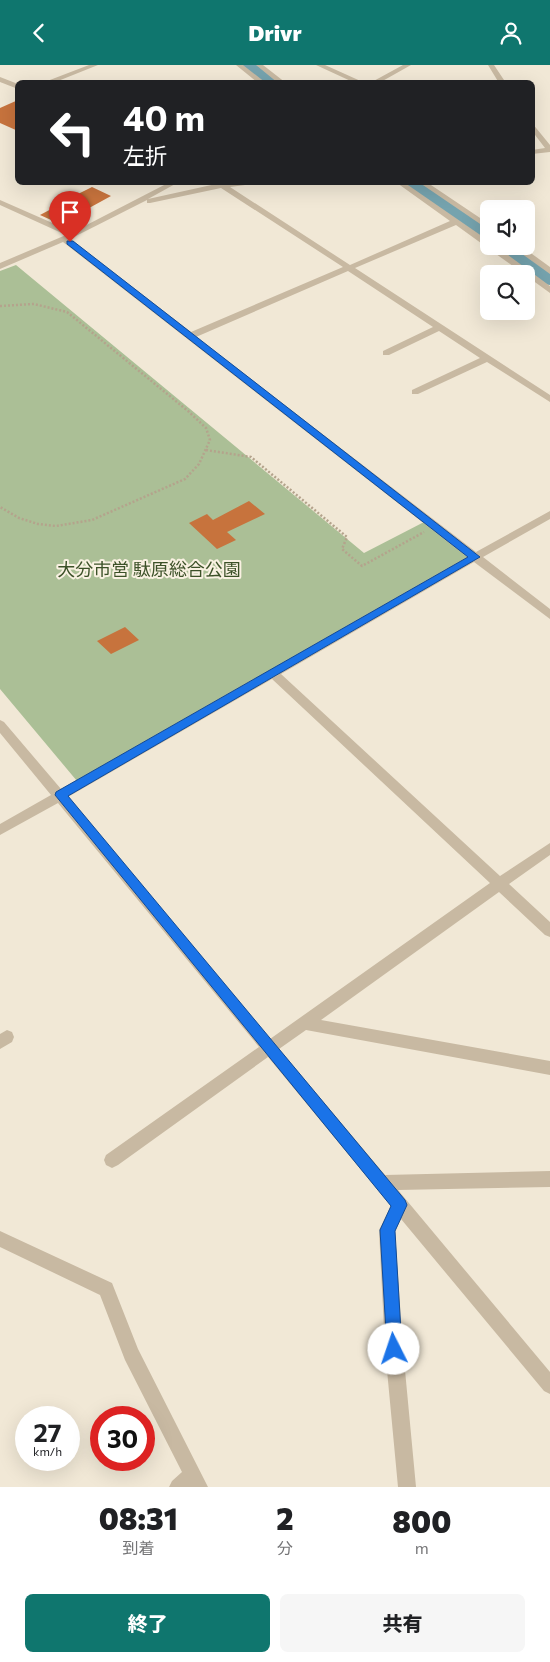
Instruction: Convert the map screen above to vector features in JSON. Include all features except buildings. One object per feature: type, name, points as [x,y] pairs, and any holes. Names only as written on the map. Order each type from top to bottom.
[{"type":"street","points":[[53,80],[95,65]]},
{"type":"street","points":[[239,65],[258,80]]},
{"type":"street","points":[[258,65],[279,80]]},
{"type":"street","points":[[319,65],[355,80]]},
{"type":"street","points":[[379,80],[408,65]]},
{"type":"street","points":[[491,65],[501,80]]},
{"type":"street","points":[[0,79],[15,86]]},
{"type":"street","points":[[535,129],[550,150],[535,152]]},
{"type":"street","points":[[100,222],[169,185]]},
{"type":"street","points":[[0,266],[140,204],[217,185]]},
{"type":"street","points":[[223,185],[550,399]]},
{"type":"street","points":[[405,185],[480,239]]},
{"type":"street","points":[[427,185],[480,222]]},
{"type":"street","points":[[0,202],[68,237],[190,336],[550,615]]},
{"type":"street","points":[[190,336],[456,222]]},
{"type":"street","points":[[501,255],[550,290]]},
{"type":"street","points":[[528,255],[550,271]]},
{"type":"street","points":[[386,353],[440,327]]},
{"type":"street","points":[[415,393],[487,358]]},
{"type":"street","points":[[0,830],[550,513]]},
{"type":"street","points":[[273,673],[550,931]]},
{"type":"street","points":[[0,725],[550,1385]]},
{"type":"street","points":[[112,1160],[550,848]]},
{"type":"street","points":[[303,1023],[550,1069]]},
{"type":"street","points":[[381,1183],[550,1179]]},
{"type":"street","points":[[400,1205],[387,1230],[394,1349],[407,1487]]},
{"type":"street","points":[[0,1239],[106,1289],[131,1354],[196,1481],[178,1487]]},
{"type":"path","points":[[0,306],[14,303],[51,307],[68,312],[206,428],[210,440],[203,459],[188,476],[101,519],[64,527],[32,525],[0,507]]},
{"type":"path","points":[[206,450],[251,457],[347,537],[342,549],[362,566],[436,526]]},
{"type":"green space","name":"大分市営 駄原総合公園","points":[[16,265],[364,553],[426,521],[472,557],[77,781],[0,689],[0,271]]},
{"type":"waterway","points":[[248,65],[270,80]]},
{"type":"waterway","points":[[417,185],[480,229]]},
{"type":"waterway","points":[[517,255],[550,279]]},
{"type":"route","points":[[70,242],[475,557],[60,795],[400,1205],[387,1230],[394,1349]]}]
